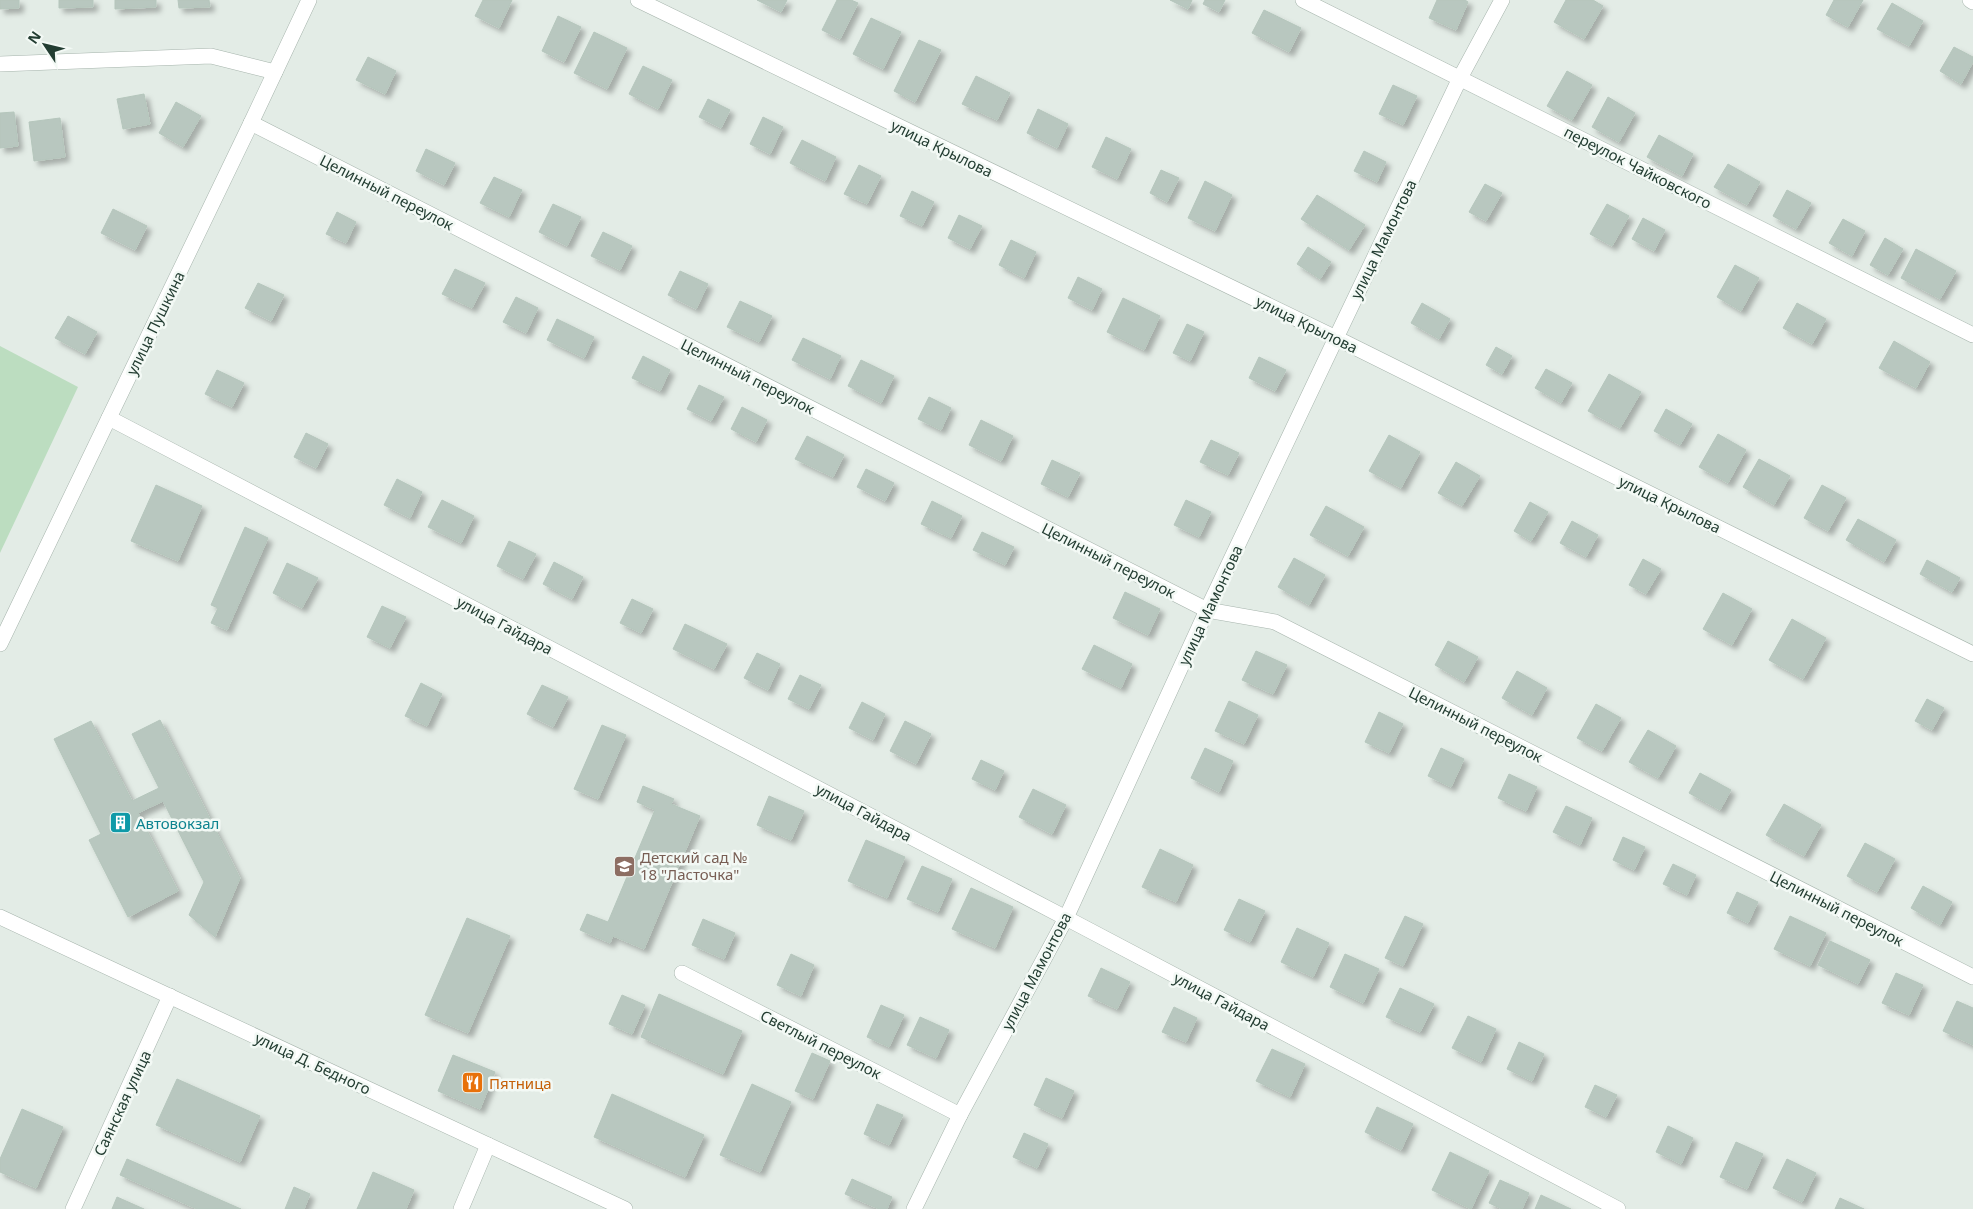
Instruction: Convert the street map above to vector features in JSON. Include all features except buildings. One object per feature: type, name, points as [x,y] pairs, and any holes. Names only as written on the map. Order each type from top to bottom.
[{"type":"street","name":"улица Пушкина","points":[[0,644],[252,123],[309,0]]},
{"type":"street","name":"улица Крылова","points":[[638,0],[1336,338],[1973,654]]},
{"type":"street","name":"переулок Чайковского","points":[[1303,0],[1973,335]]},
{"type":"street","name":"улица Мамонтова","points":[[914,1209],[960,1115],[1066,918],[1207,610],[1336,338],[1460,78],[1502,0]]},
{"type":"street","points":[[0,64],[211,56],[275,72]]},
{"type":"street","name":"Целинный переулок","points":[[252,123],[1207,610],[1275,622],[1973,978]]},
{"type":"street","name":"улица Гайдара","points":[[109,418],[1618,1209]]},
{"type":"street","name":"улица Д. Бедного","points":[[0,917],[626,1209]]},
{"type":"street","name":"Светлый переулок","points":[[682,974],[960,1115]]},
{"type":"street","name":"Саянская улица","points":[[73,1209],[170,996]]},
{"type":"street","points":[[461,1209],[488,1145]]},
{"type":"green space","points":[[0,346],[78,387],[0,553]]},
{"type":"place","name":"Автовокзал","points":[[120,823]]},
{"type":"place","name":"Детский сад № 18 \"Ласточка\"","points":[[624,866]]},
{"type":"place","name":"Пятница","points":[[473,1083]]}]
